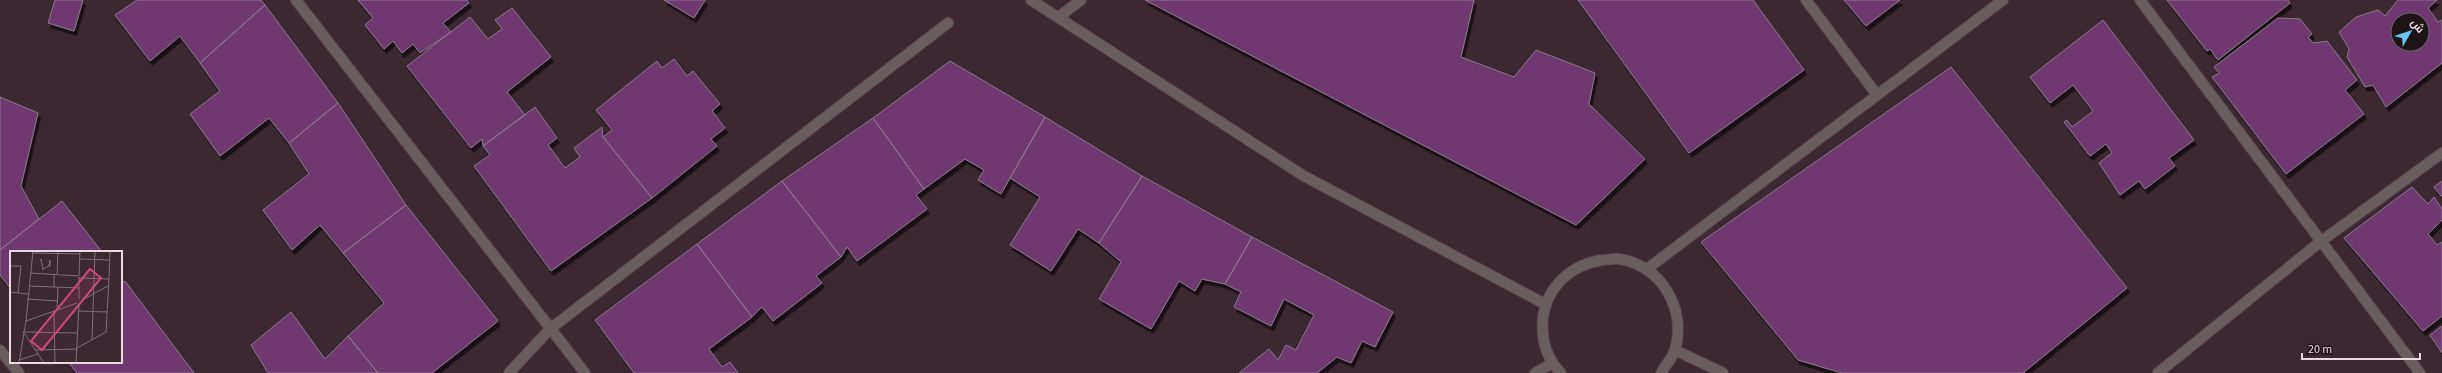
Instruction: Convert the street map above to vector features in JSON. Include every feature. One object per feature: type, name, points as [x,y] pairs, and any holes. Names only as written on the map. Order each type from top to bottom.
[{"type":"street","points":[[296,0],[550,330],[585,373]]},
{"type":"street","points":[[1031,0],[1059,16],[1304,176],[1545,304]]},
{"type":"street","points":[[1059,16],[1081,0]]},
{"type":"street","points":[[1806,0],[1876,95]]},
{"type":"street","points":[[1647,269],[2003,0]]},
{"type":"street","points":[[2140,0],[2320,242],[2420,373]]},
{"type":"street","points":[[509,373],[550,330],[948,23]]},
{"type":"street","points":[[2158,373],[2320,242],[2442,153]]},
{"type":"street","points":[[1561,373],[1551,364],[1541,334],[1545,304],[1562,278],[1587,262],[1618,258],[1647,269],[1669,291],[1679,320],[1675,350],[1661,373]]},
{"type":"street","points":[[0,350],[10,362]]},
{"type":"street","points":[[1675,350],[1723,373]]},
{"type":"street","points":[[11,363],[19,373]]},
{"type":"street","points":[[1534,373],[1551,364]]},
{"type":"building","points":[[55,0],[83,0],[74,31],[48,23]]},
{"type":"building","points":[[137,0],[261,0],[265,5],[200,63],[180,36],[150,61],[115,15]]},
{"type":"building","points":[[358,0],[467,0],[469,3],[443,23],[451,32],[420,53],[413,44],[402,53],[393,41],[384,49],[365,25],[373,18]]},
{"type":"building","points":[[664,0],[705,0],[694,18]]},
{"type":"building","points":[[1145,0],[1474,0],[1461,57],[1514,77],[1536,50],[1595,73],[1589,104],[1645,159],[1576,225]]},
{"type":"building","points":[[1578,0],[1753,0],[1804,70],[1689,153]]},
{"type":"building","points":[[1844,0],[1900,0],[1866,26]]},
{"type":"building","points":[[2167,0],[2288,0],[2290,3],[2218,60],[2210,49],[2207,51]]},
{"type":"building","points":[[2398,0],[2437,0],[2428,8],[2438,22],[2442,20],[2442,63],[2386,107],[2373,85],[2365,87],[2347,57],[2349,49],[2339,32],[2356,17],[2378,10],[2385,16]]},
{"type":"building","points":[[265,5],[338,103],[289,143],[269,118],[220,156],[190,114],[220,91],[200,63]]},
{"type":"building","points":[[512,8],[551,57],[507,92],[525,115],[483,146],[482,139],[471,148],[407,66],[470,17],[488,39],[502,29],[495,20]]},
{"type":"building","points":[[2278,18],[2300,19],[2312,34],[2308,37],[2313,43],[2327,41],[2357,80],[2345,90],[2364,114],[2286,174],[2212,77],[2219,73],[2214,67]]},
{"type":"building","points":[[2103,20],[2194,140],[2169,158],[2175,166],[2145,189],[2139,181],[2120,195],[2099,163],[2112,153],[2106,144],[2090,156],[2064,122],[2067,120],[2072,127],[2093,111],[2073,85],[2050,103],[2030,77]]},
{"type":"building","points":[[674,59],[687,76],[693,71],[720,104],[712,111],[725,128],[711,139],[717,146],[652,198],[603,137],[612,130],[596,110],[657,61],[662,68]]},
{"type":"building","points":[[950,61],[1045,117],[1001,194],[978,180],[984,170],[965,159],[924,189],[873,118]]},
{"type":"building","points":[[1951,67],[2127,288],[2023,373],[1842,373],[1798,360],[1701,242]]},
{"type":"building","points":[[0,97],[38,113],[21,186],[39,219],[0,250]]},
{"type":"building","points":[[338,103],[406,205],[343,253],[320,225],[292,250],[263,210],[309,174],[289,143]]},
{"type":"building","points":[[535,107],[557,138],[548,145],[565,168],[580,157],[574,148],[602,127],[603,137],[652,198],[551,271],[474,166],[490,155],[483,146]]},
{"type":"building","points":[[1045,117],[1142,176],[1099,243],[1078,229],[1051,271],[1010,245],[1040,197],[1010,178]]},
{"type":"building","points":[[873,118],[924,189],[916,195],[927,209],[857,261],[847,247],[841,257],[782,181]]},
{"type":"building","points":[[1142,176],[1252,237],[1225,284],[1202,279],[1195,291],[1179,281],[1151,329],[1099,299],[1121,262],[1099,243]]},
{"type":"building","points":[[782,181],[841,257],[816,276],[822,283],[773,321],[762,307],[752,317],[697,244]]},
{"type":"building","points":[[2442,181],[2442,197],[2434,187]]},
{"type":"building","points":[[2412,187],[2428,204],[2434,197],[2442,209],[2442,220],[2428,234],[2437,245],[2442,242],[2442,316],[2423,331],[2344,238]]},
{"type":"building","points":[[62,201],[101,251],[10,251],[10,288],[0,275],[0,250]]},
{"type":"building","points":[[406,205],[498,321],[432,373],[378,373],[348,336],[384,303],[343,253]]},
{"type":"building","points":[[1252,237],[1393,312],[1375,347],[1362,341],[1351,363],[1337,357],[1317,373],[1239,373],[1269,349],[1278,360],[1286,345],[1296,350],[1314,315],[1284,299],[1271,326],[1234,307],[1241,292],[1225,284]]},
{"type":"building","points":[[697,244],[752,317],[709,349],[722,367],[730,362],[738,373],[634,373],[595,320]]},
{"type":"building","points":[[125,281],[194,373],[77,373],[69,363],[122,363],[122,283]]},
{"type":"building","points":[[291,312],[325,359],[348,336],[378,373],[268,373],[251,345]]},
{"type":"building","points":[[2442,326],[2442,353],[2430,335]]}]
